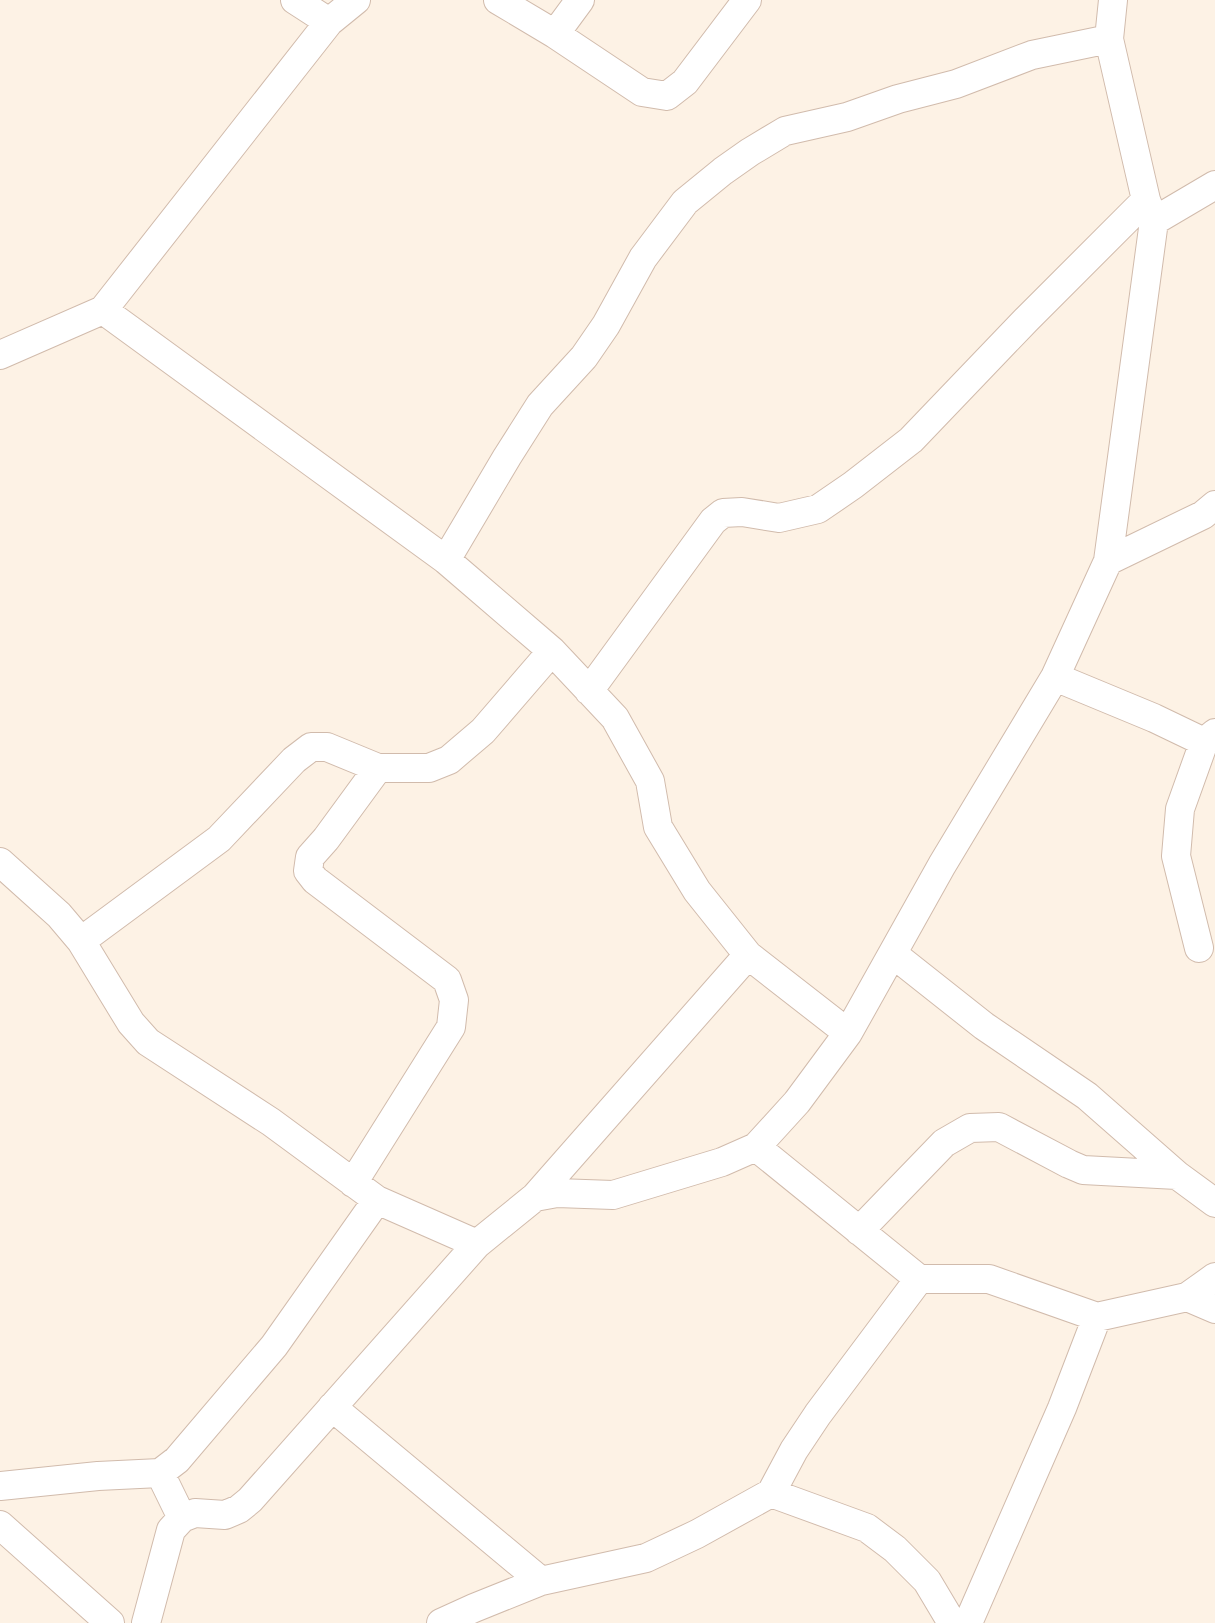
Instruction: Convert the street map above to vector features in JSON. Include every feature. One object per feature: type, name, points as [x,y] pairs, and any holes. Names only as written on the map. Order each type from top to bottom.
[{"type":"street","points":[[295,0],[329,22]]},
{"type":"street","points":[[0,355],[103,310],[329,22],[356,0]]},
{"type":"street","points":[[498,0],[555,34],[642,92],[667,96],[685,82],[747,0]]},
{"type":"street","points":[[555,34],[580,0]]},
{"type":"street","points":[[535,1197],[557,1193],[613,1195],[722,1162],[756,1147],[797,1102],[848,1034],[942,865],[1055,677],[1108,561],[1150,210],[1109,39],[1113,0]]},
{"type":"street","points":[[446,560],[507,456],[535,413],[584,357],[606,325],[643,258],[685,202],[723,171],[750,152],[785,132],[847,117],[898,99],[956,84],[1032,55],[1109,39]]},
{"type":"street","points":[[589,691],[714,521],[723,513],[742,512],[779,518],[818,509],[853,485],[911,440],[1026,320],[1150,210],[1215,185]]},
{"type":"street","points":[[103,310],[446,560],[552,651],[614,718],[650,781],[658,827],[697,891],[748,955],[848,1034]]},
{"type":"street","points":[[1108,561],[1203,515],[1215,505]]},
{"type":"street","points":[[81,941],[220,839],[294,760],[311,747],[327,747],[378,768],[429,768],[449,760],[483,731],[552,651]]},
{"type":"street","points":[[1055,677],[1154,718],[1210,737],[1180,809],[1176,856],[1199,948]]},
{"type":"street","points":[[354,1183],[451,1026],[454,1000],[447,980],[315,880],[308,871],[310,858],[378,768]]},
{"type":"street","points":[[0,862],[59,915],[81,941],[131,1023],[148,1042],[271,1122],[377,1200],[477,1244]]},
{"type":"street","points":[[893,954],[984,1026],[1087,1096],[1176,1175],[1215,1203]]},
{"type":"street","points":[[146,1623],[171,1530],[182,1518],[195,1513],[225,1515],[239,1509],[250,1500],[477,1244],[535,1197],[748,955]]},
{"type":"street","points":[[859,1231],[944,1143],[970,1128],[999,1127],[1083,1170],[1176,1175]]},
{"type":"street","points":[[756,1147],[919,1279],[989,1279],[1097,1317],[1187,1297],[1215,1277]]},
{"type":"street","points":[[0,1486],[98,1476],[160,1474],[177,1460],[274,1346],[377,1200]]},
{"type":"street","points":[[441,1623],[541,1581],[646,1558],[698,1534],[771,1493],[794,1450],[818,1414],[919,1279]]},
{"type":"street","points":[[1187,1297],[1215,1309]]},
{"type":"street","points":[[968,1623],[1062,1408],[1097,1317]]},
{"type":"street","points":[[332,1407],[541,1581]]},
{"type":"street","points":[[160,1474],[182,1518]]},
{"type":"street","points":[[771,1493],[868,1528],[895,1549],[927,1581],[952,1623]]},
{"type":"street","points":[[0,1525],[110,1623]]}]
